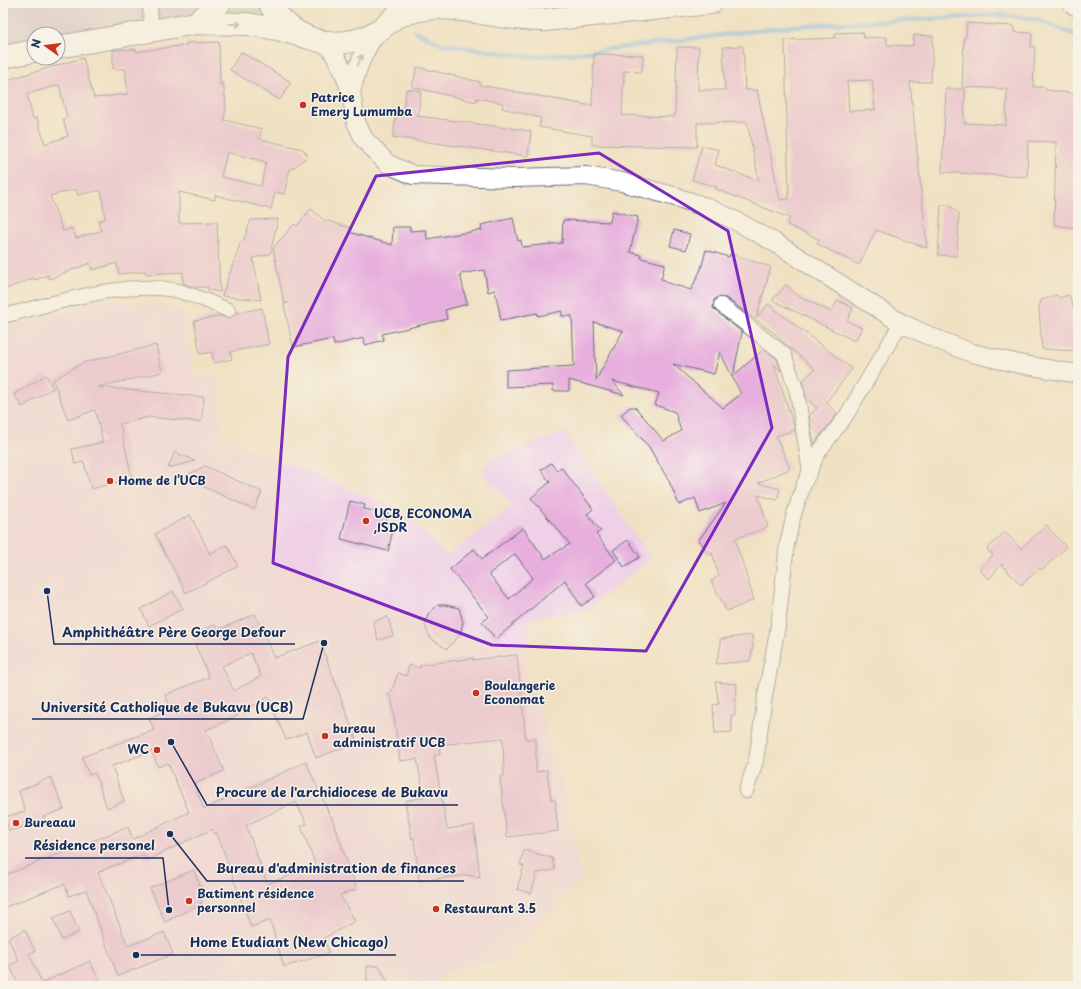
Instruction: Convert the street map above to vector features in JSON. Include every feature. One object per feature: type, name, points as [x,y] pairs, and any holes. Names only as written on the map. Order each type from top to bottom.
[{"type":"highway","points":[[196,23],[220,3]]},
{"type":"highway","points":[[269,3],[283,22],[294,30],[319,40]]},
{"type":"highway","points":[[460,3],[483,13]]},
{"type":"highway","points":[[66,46],[196,23],[247,24],[277,29],[319,40],[347,42],[366,38],[377,32],[400,10],[440,7],[483,13],[521,21],[711,3]]},
{"type":"highway","points":[[1074,3],[1078,5]]},
{"type":"highway","points":[[3,57],[26,53]]},
{"type":"street","points":[[150,3],[151,32]]},
{"type":"street","points":[[351,92],[356,71],[365,48],[377,32]]},
{"type":"street","points":[[319,40],[343,70],[351,92],[356,122],[364,139],[388,164],[413,175],[515,178],[586,176],[622,182],[676,197],[706,207],[736,221],[774,242],[901,323],[936,339],[972,353],[1020,364],[1078,374]]},
{"type":"street","points":[[3,316],[116,289],[174,290],[201,298],[228,310]]},
{"type":"street","points":[[721,305],[784,354],[797,392],[810,472]]},
{"type":"street","points":[[746,791],[756,761],[765,696],[778,626],[787,544],[794,514],[818,453],[846,416],[901,323]]},
{"type":"highlighted area","points":[[599,153],[728,231],[772,428],[646,651],[492,645],[273,563],[288,357],[376,176]]},
{"type":"shaded area","points":[[3,3],[197,3],[204,33],[66,54],[66,26],[26,26],[26,59],[3,63]]},
{"type":"shaded area","points":[[107,299],[182,310],[194,375],[221,377],[221,437],[400,510],[447,556],[512,507],[482,472],[495,457],[565,432],[651,558],[586,610],[530,618],[525,667],[560,776],[582,882],[563,897],[509,959],[441,974],[435,986],[3,986],[3,327]]},
{"type":"green space","points":[[237,3],[262,3],[267,13],[230,15],[229,12]]},
{"type":"building","points":[[967,23],[1014,26],[1014,32],[1032,33],[1031,46],[1035,47],[1033,87],[1045,87],[1045,90],[1078,94],[1078,228],[1054,225],[1056,142],[1028,141],[1027,177],[942,172],[946,89],[965,89],[964,123],[1006,125],[1007,89],[962,87],[964,37],[966,37]]},
{"type":"building","points":[[863,32],[864,38],[887,37],[887,45],[913,46],[914,35],[933,36],[931,82],[910,82],[927,248],[876,230],[859,265],[817,244],[819,239],[787,225],[790,218],[716,189],[717,187],[692,180],[702,146],[719,150],[715,165],[759,181],[747,122],[697,123],[697,147],[592,145],[592,136],[539,127],[541,118],[502,108],[503,103],[477,98],[476,102],[412,87],[417,67],[480,82],[480,85],[592,106],[594,54],[643,55],[642,72],[624,71],[622,115],[675,117],[677,47],[699,47],[698,90],[725,90],[723,47],[743,46],[745,90],[757,90],[780,200],[789,199],[785,40],[835,38],[835,33]],"holes":[[[872,80],[875,110],[849,111],[847,81]]]},
{"type":"building","points":[[219,42],[220,86],[223,82],[226,105],[224,120],[262,129],[259,139],[303,149],[308,156],[290,169],[284,194],[275,192],[271,209],[215,195],[215,200],[179,192],[179,223],[217,222],[220,292],[208,290],[208,287],[194,287],[183,283],[183,272],[146,274],[146,271],[119,274],[117,263],[92,270],[90,263],[49,279],[48,275],[35,280],[34,278],[3,290],[3,255],[7,253],[3,240],[3,81],[55,66],[66,66],[66,63],[83,58],[94,98],[128,94],[125,69],[113,69],[113,50],[136,49],[136,52],[186,45],[186,43]],"holes":[[[59,85],[67,117],[63,119],[68,136],[45,144],[37,118],[33,119],[27,94]],[[227,152],[266,162],[261,186],[221,177]],[[76,189],[78,195],[101,190],[105,219],[98,221],[101,231],[76,238],[72,228],[63,231],[50,196]]]},
{"type":"building","points":[[241,52],[291,82],[280,100],[230,70]]},
{"type":"building","points":[[406,89],[421,91],[418,116],[531,131],[528,156],[393,137],[396,113],[403,114]]},
{"type":"building","points":[[941,205],[949,205],[959,214],[957,256],[938,255]]},
{"type":"building","points":[[311,209],[324,220],[351,228],[349,232],[392,245],[393,227],[410,227],[410,231],[426,230],[427,239],[482,230],[481,225],[513,218],[518,241],[521,240],[522,247],[562,243],[563,220],[610,222],[612,211],[638,217],[630,252],[641,255],[641,258],[665,264],[661,279],[665,280],[665,282],[691,290],[701,269],[706,250],[729,257],[730,254],[771,267],[756,318],[768,304],[852,369],[826,402],[837,414],[814,444],[809,416],[817,408],[806,397],[802,381],[815,369],[777,337],[778,336],[726,298],[718,297],[714,300],[713,308],[742,332],[733,376],[764,349],[777,359],[781,371],[774,364],[795,430],[776,436],[790,469],[758,483],[780,489],[777,500],[758,495],[768,527],[735,539],[754,600],[727,611],[711,581],[719,576],[712,553],[708,555],[703,545],[698,541],[726,503],[700,513],[695,498],[679,505],[669,481],[649,447],[621,415],[630,407],[635,407],[664,441],[681,431],[675,412],[655,405],[659,393],[612,381],[624,395],[569,380],[569,391],[553,391],[553,385],[506,387],[506,370],[574,366],[572,316],[562,316],[562,311],[538,316],[537,313],[501,320],[495,290],[488,292],[484,270],[460,274],[467,304],[445,310],[447,319],[382,334],[384,340],[365,345],[364,338],[334,345],[333,339],[293,347],[284,304],[288,303],[284,303],[273,248],[294,224],[297,226]],"holes":[[[594,322],[623,331],[596,380]],[[720,352],[741,394],[723,408],[673,364],[714,374]]]},
{"type":"building","points":[[278,219],[270,254],[253,258],[261,300],[222,296],[241,241],[243,242],[251,220]]},
{"type":"building","points":[[674,230],[690,234],[686,250],[670,246]]},
{"type":"building","points":[[786,285],[797,295],[831,312],[838,300],[853,308],[847,321],[862,328],[855,341],[772,300]]},
{"type":"building","points":[[1057,295],[1059,298],[1069,295],[1078,321],[1078,351],[1042,349],[1039,309],[1041,300]]},
{"type":"building","points":[[262,308],[269,344],[230,352],[232,359],[214,363],[212,352],[200,354],[194,321],[220,316],[229,318],[236,313]]},
{"type":"building","points":[[156,345],[162,372],[98,387],[204,397],[201,422],[149,417],[120,424],[132,478],[91,489],[84,462],[75,464],[72,449],[103,442],[95,410],[68,420],[53,380],[82,363]]},
{"type":"building","points":[[46,375],[53,388],[22,407],[14,394]]},
{"type":"building","points":[[175,452],[195,461],[168,468]]},
{"type":"building","points":[[551,463],[557,471],[561,467],[593,509],[587,514],[601,531],[596,534],[616,560],[586,583],[595,597],[581,606],[565,580],[496,639],[482,622],[489,617],[450,569],[474,549],[482,559],[523,528],[545,559],[570,544],[531,498],[550,482],[541,470]],"holes":[[[515,554],[533,578],[509,599],[489,574]]]},
{"type":"building","points":[[205,466],[262,492],[254,510],[183,477]]},
{"type":"building","name":"UCB, ECONOMA ,ISDR","points":[[350,501],[365,505],[364,509],[388,514],[385,528],[393,530],[388,551],[341,539]]},
{"type":"building","points":[[190,515],[210,554],[227,545],[238,566],[186,593],[155,534]]},
{"type":"building","points":[[1046,525],[1066,547],[1042,570],[1040,568],[1021,585],[1001,564],[989,579],[979,570],[993,555],[987,549],[1005,532],[1021,549]]},
{"type":"building","points":[[628,540],[640,557],[624,567],[613,550]]},
{"type":"building","points":[[173,591],[183,609],[149,626],[141,609]]},
{"type":"building","points":[[438,605],[459,608],[463,622],[460,635],[447,649],[430,638],[425,626],[428,614]]},
{"type":"building","points":[[255,614],[274,658],[320,641],[357,742],[316,758],[307,732],[286,740],[268,697],[233,718],[206,730],[224,771],[194,784],[204,809],[306,762],[331,816],[357,889],[340,895],[355,921],[324,938],[329,953],[284,967],[270,920],[251,927],[217,833],[214,834],[212,829],[147,860],[144,854],[98,872],[128,946],[164,932],[173,954],[118,976],[86,890],[69,896],[64,884],[3,908],[3,876],[128,827],[133,839],[189,812],[168,763],[158,767],[152,751],[112,766],[124,801],[107,808],[95,773],[89,775],[82,757],[154,730],[149,718],[171,708],[165,695],[209,677],[191,635],[215,625],[218,630]],"holes":[[[251,653],[261,676],[234,691],[222,666]],[[296,802],[307,824],[301,826],[316,866],[267,884],[246,825]]]},
{"type":"building","points":[[388,617],[393,636],[378,640],[373,621]]},
{"type":"building","points":[[752,635],[753,646],[750,661],[716,664],[721,645],[720,639]]},
{"type":"building","points":[[517,655],[526,739],[536,739],[536,772],[547,770],[551,800],[555,800],[558,831],[507,837],[500,776],[504,776],[503,738],[439,745],[440,755],[434,755],[447,829],[474,825],[480,878],[468,875],[419,881],[414,838],[412,839],[405,801],[424,797],[417,759],[400,761],[392,701],[388,693],[392,691],[398,673],[406,676],[409,665],[420,668],[420,665],[474,658],[472,660]]},
{"type":"building","points":[[715,682],[737,684],[735,715],[731,715],[732,732],[715,733],[713,705],[719,704]]},
{"type":"building","points":[[51,777],[64,809],[43,817],[46,823],[31,828],[30,825],[9,831],[5,817],[25,811],[19,791]]},
{"type":"building","points":[[524,850],[552,858],[555,870],[537,873],[531,894],[517,889],[524,866],[520,865]]},
{"type":"building","points":[[194,870],[202,891],[201,904],[165,922],[150,888]]},
{"type":"building","points":[[70,911],[79,932],[62,940],[53,918]]},
{"type":"building","points":[[25,930],[35,951],[29,954],[42,983],[90,961],[101,986],[19,986],[10,965],[19,961],[8,938]]},
{"type":"building","points":[[367,966],[379,966],[390,986],[367,986]]},
{"type":"waterway","points":[[415,31],[441,44],[531,57],[588,52],[793,26],[1002,15],[1038,20],[1078,36]]},
{"type":"place","name":"Patrice Emery Lumumba","points":[[303,105]]},
{"type":"place","name":"Home de l’UCB","points":[[110,481]]},
{"type":"place","name":"UCB, ECONOMA ,ISDR","points":[[366,521]]},
{"type":"place","name":"Amphithéâtre Père George Defour","points":[[47,591]]},
{"type":"place","name":"Université Catholique de Bukavu (UCB)","points":[[324,643]]},
{"type":"place","name":"Boulangerie Economat","points":[[476,693]]},
{"type":"place","name":"bureau administratif UCB","points":[[325,736]]},
{"type":"place","name":"Procure de l'archidiocese de Bukavu","points":[[171,742]]},
{"type":"place","name":"WC","points":[[157,750]]},
{"type":"place","name":"Bureaau","points":[[16,823]]},
{"type":"place","name":"Bureau d'administration de finances","points":[[170,834]]},
{"type":"place","name":"Batiment résidence personnel","points":[[189,901]]},
{"type":"place","name":"Restaurant 3.5","points":[[436,909]]},
{"type":"place","name":"Résidence personel","points":[[169,910]]},
{"type":"place","name":"Home Etudiant (New Chicago)","points":[[136,955]]}]
